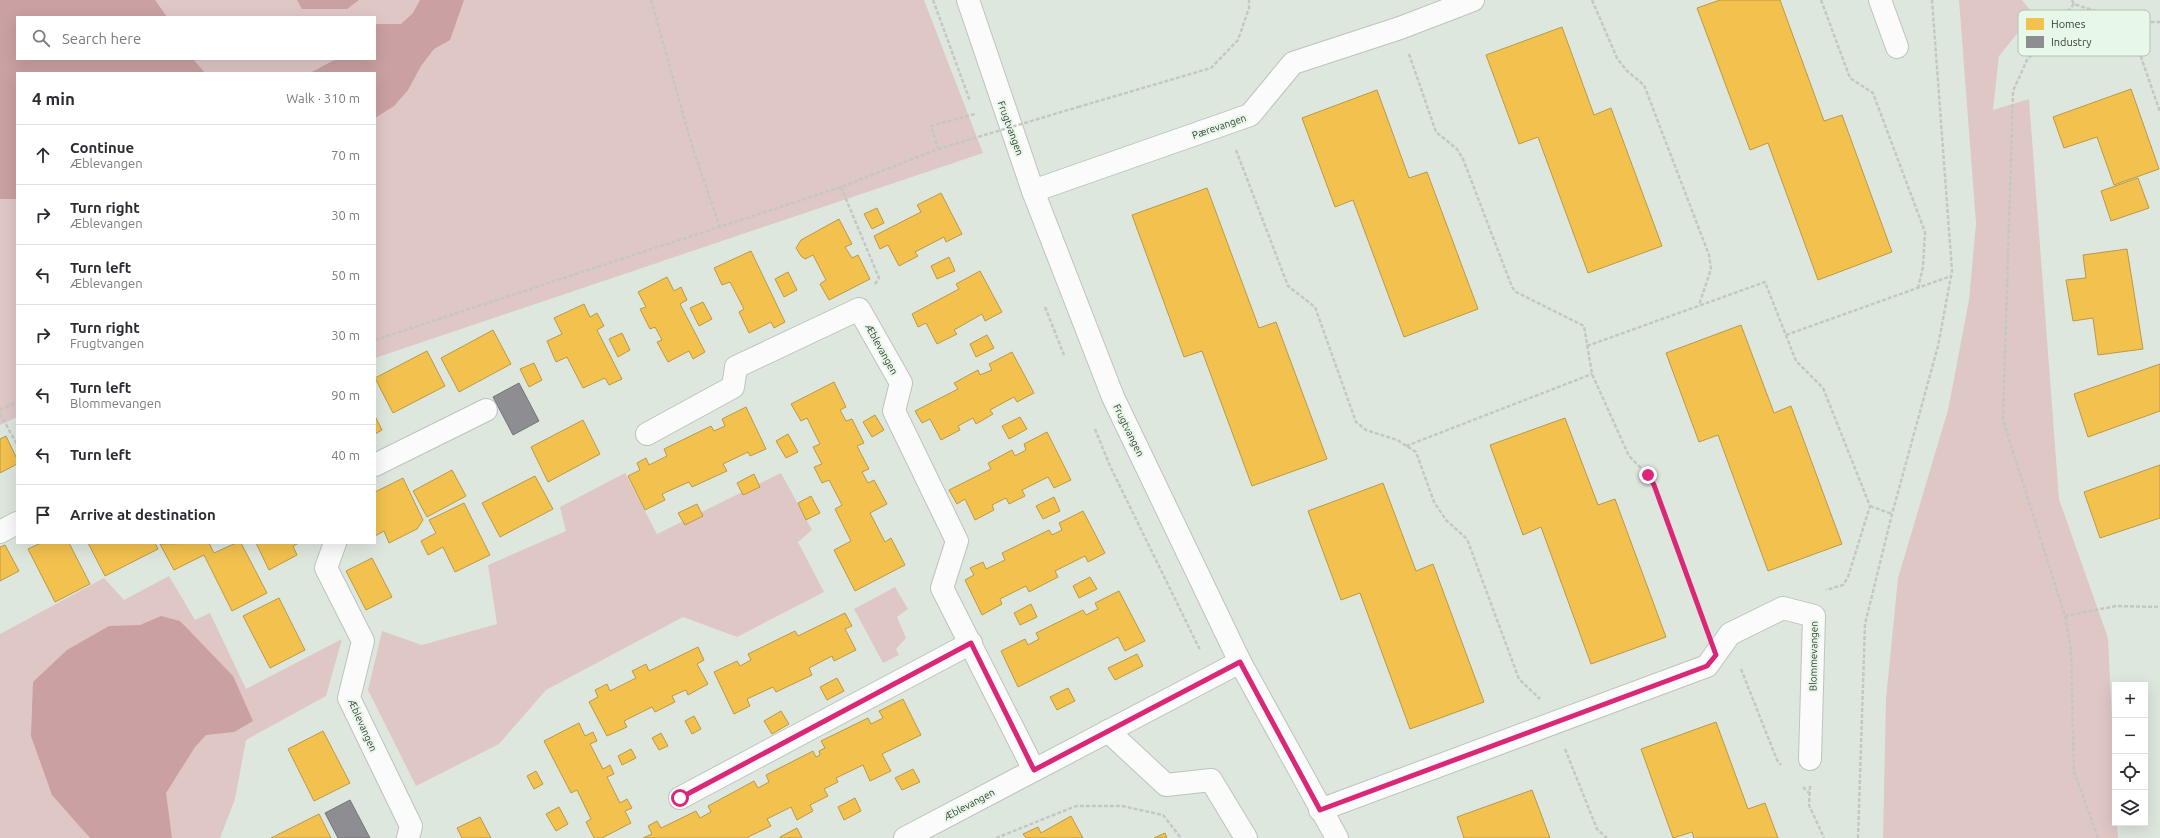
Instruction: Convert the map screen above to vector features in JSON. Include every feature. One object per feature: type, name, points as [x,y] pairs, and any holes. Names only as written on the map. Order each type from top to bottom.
[{"type":"street","name":"Frugtvangen","points":[[968,0],[1033,191],[1113,397],[1240,662],[1320,810],[1337,838]]},
{"type":"street","name":"Pærevangen","points":[[1033,191],[1250,115],[1293,63],[1400,28],[1473,0]]},
{"type":"street","points":[[1880,0],[1897,47]]},
{"type":"street","points":[[646,434],[733,387],[736,367],[860,310]]},
{"type":"street","name":"Æblevangen","points":[[860,310],[901,382],[894,411],[957,541],[942,588],[1034,770]]},
{"type":"street","points":[[376,465],[486,410]]},
{"type":"street","points":[[0,532],[16,524]]},
{"type":"street","name":"Æblevangen","points":[[334,544],[326,568],[363,640],[349,698],[411,826],[408,838]]},
{"type":"street","name":"Blommevangen","points":[[1320,810],[1707,666],[1730,634],[1783,608],[1814,616],[1810,759]]},
{"type":"street","points":[[680,798],[971,643]]},
{"type":"street","name":"Æblevangen","points":[[905,838],[1240,662]]},
{"type":"street","points":[[1108,731],[1166,785],[1211,780],[1246,838]]},
{"type":"path","points":[[651,0],[692,146],[720,227]]},
{"type":"path","points":[[376,340],[841,187],[938,149],[1211,68],[1238,40],[1249,8],[1249,0]]},
{"type":"path","points":[[1592,0],[1617,58],[1627,71],[1644,85],[1709,255],[1711,269],[1699,306]]},
{"type":"path","points":[[1821,0],[1850,78],[1872,93],[1925,232],[1924,267],[1918,288]]},
{"type":"path","points":[[1858,838],[1866,624],[1892,514],[1938,346],[1951,276],[1932,0]]},
{"type":"path","points":[[2072,0],[2074,4],[2092,10]]},
{"type":"path","points":[[2069,10],[2074,4]]},
{"type":"path","points":[[1400,28],[1436,132],[1457,149],[1463,159],[1512,287],[1516,292],[1584,326],[1592,374],[1629,456],[1648,475],[1654,485],[1720,648],[1733,650],[1777,760],[1782,766]]},
{"type":"path","points":[[2030,56],[2027,60],[2013,91],[2003,420],[2065,616],[2071,650],[2074,771],[2098,838]]},
{"type":"path","points":[[2141,56],[2160,112]]},
{"type":"path","points":[[938,149],[931,126],[975,114]]},
{"type":"path","points":[[1226,124],[1288,286],[1315,307],[1356,422],[1366,430],[1397,440],[1416,452],[1434,502],[1446,520],[1467,539],[1520,680],[1548,706],[1597,829],[1606,838]]},
{"type":"path","points":[[841,187],[879,278],[860,310]]},
{"type":"path","points":[[1786,336],[1951,276]]},
{"type":"path","points":[[1587,346],[1765,282],[1796,361],[1823,388],[1870,506],[1848,577],[1843,585],[1826,590],[1814,616]]},
{"type":"path","points":[[1406,446],[1592,374]]},
{"type":"path","points":[[0,410],[16,402]]},
{"type":"path","points":[[0,414],[16,442]]},
{"type":"path","points":[[1870,506],[1892,514]]},
{"type":"path","points":[[2065,616],[2116,606],[2160,607]]},
{"type":"path","points":[[1810,759],[1809,805],[1824,838]]},
{"type":"path","points":[[1798,782],[1809,793]]},
{"type":"path","points":[[996,838],[1076,806],[1122,806],[1163,815],[1181,838]]},
{"type":"shaded area","points":[[0,0],[924,0],[983,153],[376,358],[376,72],[16,72],[16,417],[0,425]]},
{"type":"shaded area","points":[[0,0],[155,0],[166,16],[16,16],[16,60],[194,60],[204,72],[16,72],[16,199],[0,199]]},
{"type":"shaded area","points":[[297,0],[359,0],[347,9],[302,9]]},
{"type":"shaded area","points":[[420,0],[464,0],[450,40],[434,49],[421,66],[408,90],[394,106],[376,117],[376,72],[312,72],[334,60],[376,60],[376,24],[401,24],[413,13]]},
{"type":"shaded area","points":[[1959,0],[2022,0],[2030,10],[2018,10],[2018,33],[1999,56],[1993,110],[2029,99],[2059,499],[2108,638],[2112,720],[2112,826],[2117,826],[2118,838],[1883,838],[1886,699],[1898,578],[1948,410],[1969,300],[1976,223]]},
{"type":"shaded area","points":[[625,473],[657,534],[781,473],[812,530],[798,542],[824,592],[737,637],[683,617],[546,690],[499,744],[416,786],[368,690],[382,631],[422,645],[497,624],[488,565],[566,531],[560,507]]},
{"type":"shaded area","points":[[169,576],[195,620],[210,613],[246,689],[342,639],[326,696],[246,740],[235,799],[220,838],[0,838],[0,634],[104,578],[124,600]]},
{"type":"shaded area","points":[[895,587],[908,609],[897,617],[906,638],[896,649],[899,655],[883,663],[854,609]]},
{"type":"shaded area","points":[[161,616],[180,621],[233,676],[253,721],[234,732],[206,735],[195,747],[166,793],[172,838],[90,838],[52,795],[31,736],[33,682],[67,650],[109,626],[140,625]]},
{"type":"building: Homes","points":[[1720,0],[1780,0],[1824,121],[1842,115],[1892,252],[1818,280],[1768,143],[1750,150],[1697,8]]},
{"type":"building: Homes","points":[[1562,27],[1594,115],[1611,108],[1662,246],[1588,273],[1538,137],[1519,144],[1486,55]]},
{"type":"building: Homes","points":[[2131,89],[2159,169],[2114,185],[2097,137],[2064,148],[2053,117]]},
{"type":"building: Homes","points":[[1377,90],[1409,178],[1427,172],[1478,309],[1404,337],[1353,200],[1335,207],[1302,118]]},
{"type":"building: Homes","points":[[2138,178],[2149,208],[2111,221],[2101,191]]},
{"type":"building: Homes","points":[[1207,188],[1259,328],[1276,322],[1327,459],[1252,486],[1202,351],[1184,357],[1132,215]]},
{"type":"building: Homes","points":[[941,193],[962,234],[946,242],[944,237],[915,252],[918,256],[899,266],[888,245],[880,249],[874,236],[921,212],[917,205]]},
{"type":"building: Homes","points":[[877,208],[884,223],[872,229],[864,214]]},
{"type":"building: Homes","points":[[839,219],[852,244],[845,247],[852,258],[858,255],[870,279],[829,300],[820,284],[826,280],[813,255],[805,259],[796,248],[801,240]]},
{"type":"building: Homes","points":[[2127,249],[2143,349],[2098,355],[2093,318],[2073,321],[2066,280],[2086,278],[2083,255]]},
{"type":"building: Homes","points":[[751,251],[785,322],[774,328],[771,322],[749,333],[739,312],[744,309],[730,282],[722,285],[714,268]]},
{"type":"building: Homes","points":[[949,257],[955,271],[937,279],[931,266]]},
{"type":"building: Homes","points":[[980,271],[1002,312],[985,321],[982,314],[954,330],[957,334],[937,344],[926,323],[918,327],[912,314],[959,289],[956,284]]},
{"type":"building: Homes","points":[[788,272],[797,290],[784,297],[775,279]]},
{"type":"building: Homes","points":[[667,277],[674,291],[681,287],[687,300],[680,304],[705,352],[693,359],[689,351],[668,362],[657,342],[662,340],[655,327],[650,329],[640,309],[646,307],[638,292]]},
{"type":"building: Homes","points":[[703,302],[712,319],[699,326],[690,308]]},
{"type":"building: Homes","points":[[584,304],[590,317],[597,313],[604,326],[597,330],[622,379],[609,385],[605,378],[583,388],[567,357],[556,362],[547,341],[562,334],[554,318]]},
{"type":"building: Homes","points":[[1741,325],[1774,413],[1791,406],[1842,544],[1768,571],[1718,435],[1699,442],[1666,353]]},
{"type":"building: Homes","points":[[493,330],[511,364],[459,392],[441,358]]},
{"type":"building: Homes","points":[[622,333],[630,350],[618,357],[609,339]]},
{"type":"building: Homes","points":[[987,335],[994,348],[976,357],[970,344]]},
{"type":"building: Homes","points":[[427,351],[445,386],[393,413],[376,377]]},
{"type":"building: Homes","points":[[1012,352],[1034,393],[1017,402],[1014,397],[990,410],[993,414],[976,424],[973,418],[958,426],[960,430],[941,440],[930,419],[922,423],[915,411],[958,389],[954,383],[978,370],[980,375],[992,370],[989,364]]},
{"type":"building: Homes","points":[[534,363],[542,380],[529,387],[520,369]]},
{"type":"building: Homes","points":[[2160,364],[2160,411],[2088,437],[2074,394]]},
{"type":"building: Homes","points":[[834,382],[846,407],[840,410],[846,421],[852,419],[864,443],[857,446],[869,469],[862,472],[868,483],[874,480],[887,504],[870,513],[885,542],[891,538],[905,565],[855,591],[834,550],[851,541],[835,509],[842,505],[829,480],[822,483],[814,467],[822,464],[813,447],[820,444],[807,418],[801,421],[791,404]]},
{"type":"building: Homes","points":[[746,407],[766,449],[750,456],[748,452],[723,464],[727,471],[692,487],[689,482],[662,494],[665,500],[645,510],[628,476],[640,470],[637,463],[646,458],[649,465],[667,456],[664,449],[711,426],[714,431],[725,426],[722,419]]},
{"type":"building: Homes","points":[[875,415],[884,430],[872,437],[863,422]]},
{"type":"building: Homes","points":[[1020,417],[1027,429],[1009,439],[1002,426]]},
{"type":"building: Homes","points":[[376,418],[382,430],[376,433]]},
{"type":"building: Homes","points":[[1565,418],[1598,505],[1615,499],[1666,637],[1591,664],[1541,527],[1523,535],[1490,445]]},
{"type":"building: Homes","points":[[583,420],[600,454],[548,482],[531,447]]},
{"type":"building: Homes","points":[[1047,432],[1071,480],[1054,488],[1048,477],[1022,490],[1025,496],[1009,504],[1006,498],[992,505],[994,510],[975,520],[965,499],[957,504],[949,490],[991,469],[988,463],[1012,450],[1015,456],[1026,450],[1024,444]]},
{"type":"building: Homes","points":[[788,434],[798,452],[786,458],[776,441]]},
{"type":"building: Homes","points":[[6,436],[16,457],[16,465],[0,473],[0,439]]},
{"type":"building: Homes","points":[[2160,465],[2160,518],[2100,538],[2084,492]]},
{"type":"building: Homes","points":[[452,470],[466,496],[427,517],[413,491]]},
{"type":"building: Homes","points":[[754,474],[760,487],[743,495],[737,483]]},
{"type":"building: Homes","points":[[535,476],[553,509],[500,537],[482,503]]},
{"type":"building: Homes","points":[[403,478],[423,520],[417,529],[389,543],[384,531],[376,535],[376,492]]},
{"type":"building: Homes","points":[[1383,483],[1416,571],[1433,564],[1484,702],[1410,729],[1360,593],[1341,600],[1308,511]]},
{"type":"building: Homes","points":[[811,496],[820,513],[806,520],[798,503]]},
{"type":"building: Homes","points":[[1054,497],[1060,511],[1043,519],[1036,506]]},
{"type":"building: Homes","points":[[464,503],[490,555],[455,572],[443,547],[428,555],[421,541],[436,533],[429,520]]},
{"type":"building: Homes","points":[[697,504],[703,516],[685,525],[678,513]]},
{"type":"building: Homes","points":[[1083,511],[1105,553],[1088,562],[1085,556],[1055,571],[1058,577],[1029,592],[1026,586],[1000,599],[1002,604],[982,615],[965,580],[974,575],[970,568],[983,562],[986,569],[1005,560],[1002,553],[1049,530],[1052,535],[1062,530],[1059,523]]},
{"type":"building: Homes","points":[[39,544],[70,544],[90,584],[55,602],[28,549]]},
{"type":"building: Homes","points":[[89,544],[156,544],[158,549],[105,576]]},
{"type":"building: Homes","points":[[160,544],[210,544],[214,553],[234,544],[242,544],[267,593],[232,611],[204,555],[174,570]]},
{"type":"building: Homes","points":[[256,544],[297,544],[293,546],[297,555],[269,570]]},
{"type":"building: Homes","points":[[5,545],[19,571],[0,581],[0,547]]},
{"type":"building: Homes","points":[[372,558],[392,597],[366,610],[346,571]]},
{"type":"building: Homes","points":[[1090,577],[1097,589],[1079,598],[1073,586]]},
{"type":"building: Homes","points":[[1119,591],[1145,641],[1125,651],[1118,637],[1018,687],[1001,651],[1025,639],[1028,645],[1039,639],[1036,633],[1083,610],[1086,615],[1098,609],[1095,603]]},
{"type":"building: Homes","points":[[279,598],[305,650],[270,668],[243,616]]},
{"type":"building: Homes","points":[[1031,604],[1037,617],[1020,625],[1014,613]]},
{"type":"building: Homes","points":[[845,613],[852,626],[845,629],[856,650],[834,661],[832,656],[809,668],[812,675],[776,692],[773,687],[747,699],[750,706],[734,714],[714,672],[737,661],[740,666],[751,660],[748,654],[795,631],[798,636]]},
{"type":"building: Homes","points":[[698,647],[704,660],[697,664],[708,684],[688,695],[686,690],[672,696],[675,702],[655,712],[652,707],[624,721],[627,727],[607,736],[589,702],[598,697],[595,690],[607,684],[610,691],[636,678],[632,671],[646,664],[649,671]]},
{"type":"building: Homes","points":[[1137,654],[1143,666],[1115,680],[1108,668]]},
{"type":"building: Homes","points":[[837,678],[844,691],[827,700],[820,687]]},
{"type":"building: Homes","points":[[1068,688],[1075,701],[1057,710],[1050,697]]},
{"type":"building: Homes","points":[[903,699],[921,735],[882,754],[891,771],[870,781],[863,765],[836,778],[838,782],[824,789],[828,796],[810,805],[813,811],[797,820],[791,807],[767,819],[771,826],[746,838],[643,838],[652,834],[648,826],[657,821],[661,828],[696,811],[700,818],[711,812],[708,806],[754,781],[758,788],[769,782],[766,775],[813,751],[816,757],[820,755],[819,751],[825,748],[821,741],[868,718],[871,724],[883,718],[879,711]]},
{"type":"building: Homes","points":[[781,711],[789,724],[772,734],[764,721]]},
{"type":"building: Homes","points":[[694,716],[701,729],[692,734],[685,721]]},
{"type":"building: Homes","points":[[1716,722],[1748,809],[1765,803],[1778,838],[1694,838],[1692,832],[1673,838],[1641,749]]},
{"type":"building: Homes","points":[[579,723],[585,736],[593,732],[597,741],[590,744],[603,769],[610,765],[614,774],[607,777],[620,803],[627,799],[632,808],[625,811],[631,823],[602,838],[594,838],[586,822],[591,819],[577,790],[571,793],[544,741]]},
{"type":"building: Homes","points":[[323,731],[350,783],[314,801],[288,749]]},
{"type":"building: Homes","points":[[661,733],[668,746],[659,750],[652,738]]},
{"type":"building: Homes","points":[[631,749],[636,758],[622,765],[618,756]]},
{"type":"building: Homes","points":[[913,769],[920,782],[902,790],[895,778]]},
{"type":"building: Homes","points":[[536,771],[543,784],[534,789],[527,776]]},
{"type":"building: Homes","points":[[1532,790],[1550,838],[1464,838],[1457,817]]},
{"type":"building: Homes","points":[[855,798],[861,811],[844,820],[838,807]]},
{"type":"building: Homes","points":[[559,807],[568,824],[556,831],[546,814]]},
{"type":"building: Homes","points":[[319,814],[331,838],[271,838]]},
{"type":"building: Homes","points":[[1071,816],[1083,838],[1026,838],[1023,834],[1038,827],[1041,833]]},
{"type":"building: Homes","points":[[480,817],[491,838],[462,838],[457,828]]},
{"type":"building: Homes","points":[[797,828],[802,838],[780,838],[780,837]]},
{"type":"building: Homes","points":[[1165,833],[1167,838],[1154,838]]},
{"type":"building: Industry","points":[[519,383],[539,421],[513,435],[493,397]]},
{"type":"building: Industry","points":[[350,800],[370,838],[338,838],[325,813]]},
{"type":"route","points":[[680,798],[971,643],[1034,770],[1240,662],[1320,810],[1707,666],[1716,655],[1654,485],[1648,475]]}]
